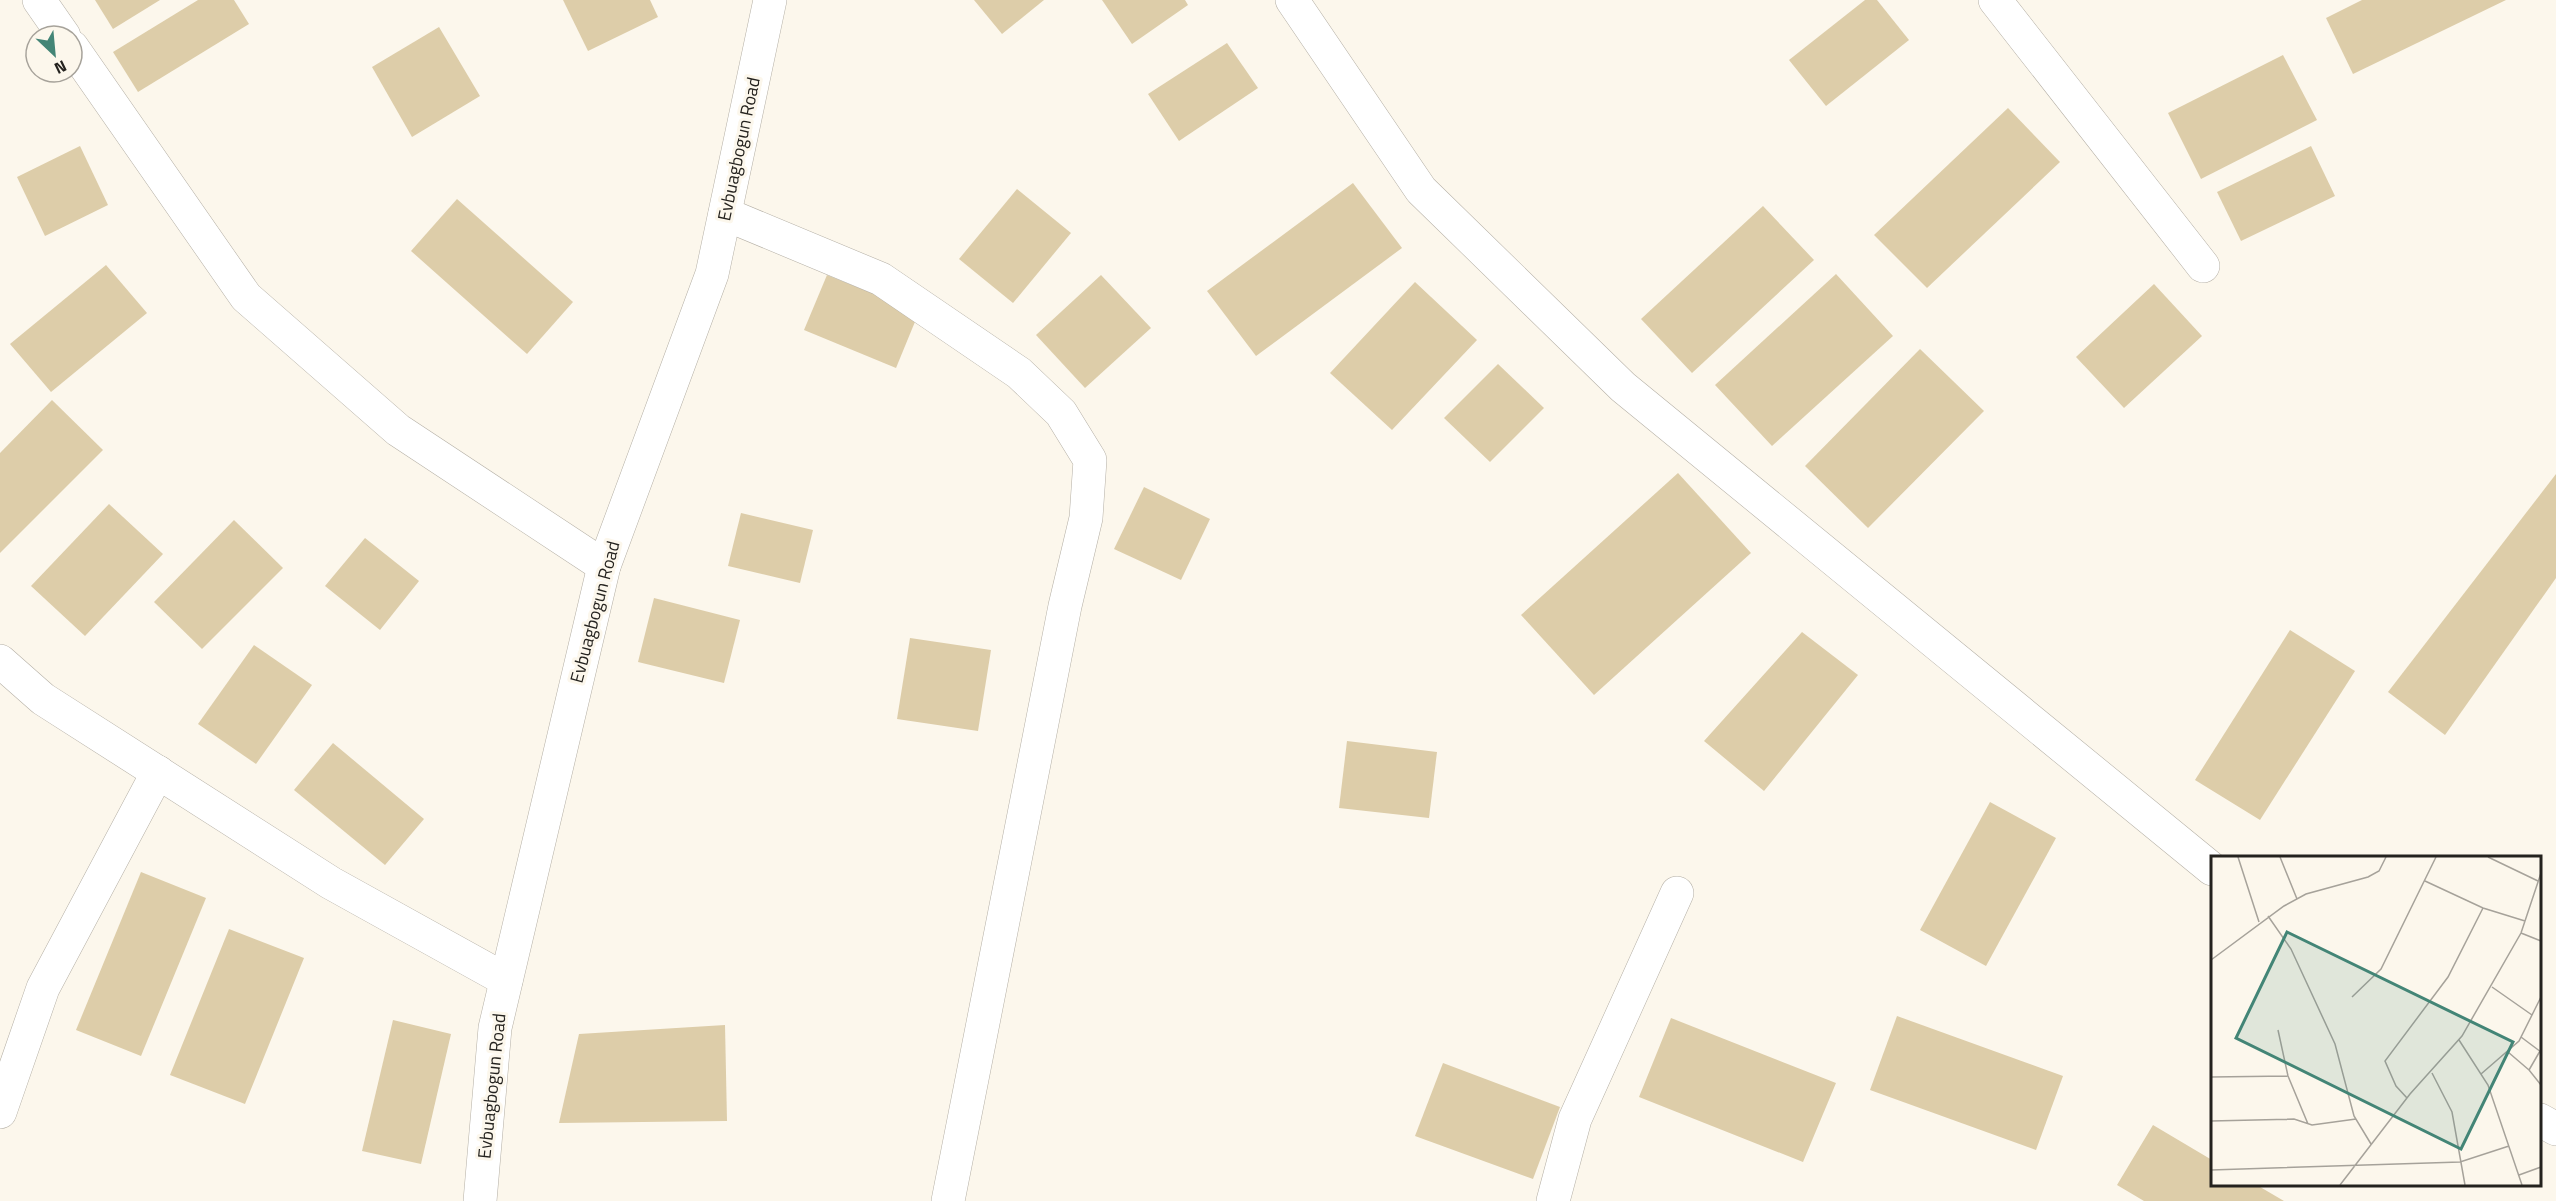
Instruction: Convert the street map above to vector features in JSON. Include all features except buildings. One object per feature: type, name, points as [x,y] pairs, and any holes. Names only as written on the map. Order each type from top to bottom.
[{"type":"street","points":[[39,0],[56,24]]},
{"type":"street","name":"Evbuagbogun Road","points":[[480,1201],[495,1028],[604,566],[712,274],[770,0]]},
{"type":"street","points":[[1292,0],[1420,190],[1623,387],[2211,868]]},
{"type":"street","points":[[1995,0],[2203,266]]},
{"type":"street","points":[[84,64],[246,297],[398,430],[604,566]]},
{"type":"street","points":[[725,214],[881,279],[1018,373],[1061,413],[1090,460],[1086,518],[1065,606],[948,1201]]},
{"type":"street","points":[[0,662],[43,699],[331,883],[506,980]]},
{"type":"street","points":[[3,1096],[43,988],[158,772]]},
{"type":"street","points":[[1553,1201],[1575,1119],[1677,892]]},
{"type":"street","points":[[2541,1121],[2556,1129]]}]
